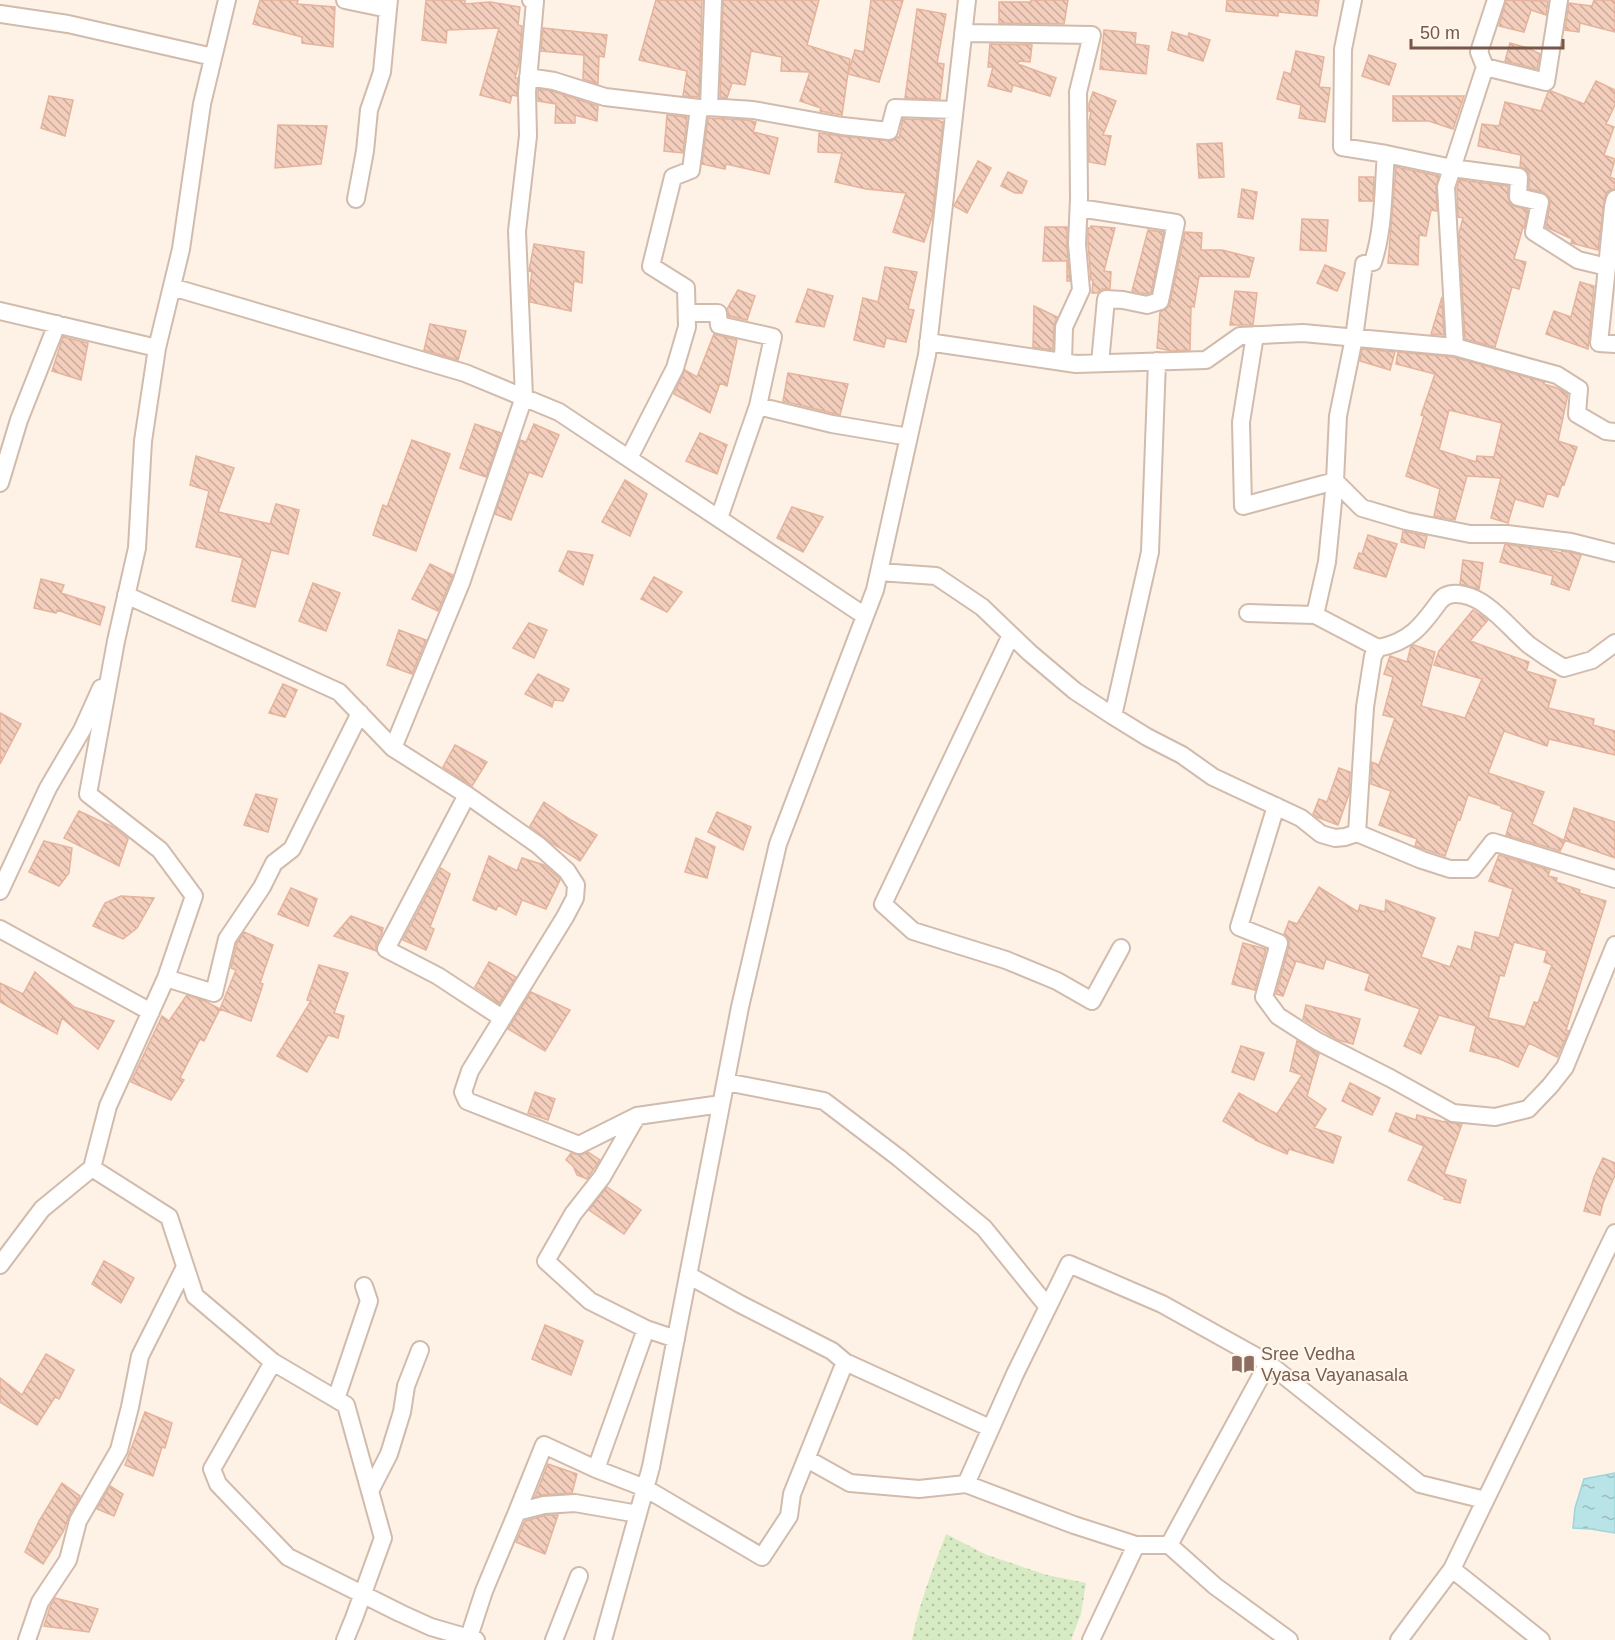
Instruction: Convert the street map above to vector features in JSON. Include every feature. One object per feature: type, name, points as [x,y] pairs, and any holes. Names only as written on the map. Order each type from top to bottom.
[{"type":"street","points":[[0,1266],[42,1209],[92,1168],[108,1106],[166,978],[194,896],[160,850],[88,794],[111,666],[137,548],[143,441],[157,348],[181,249],[202,104],[227,0]]},
{"type":"street","points":[[345,0],[388,5],[382,72],[369,110],[365,151],[356,198]]},
{"type":"street","points":[[393,748],[461,583],[524,398],[517,231],[528,136],[526,92],[535,1],[531,0]]},
{"type":"street","points":[[628,458],[675,368],[687,327],[686,288],[651,266],[673,177],[691,170],[704,108],[713,0]]},
{"type":"street","points":[[603,1640],[653,1456],[740,1007],[778,844],[875,590],[927,356],[967,0]]},
{"type":"street","points":[[1353,0],[1342,49],[1342,147],[1452,168],[1519,177],[1518,197],[1540,202],[1534,232],[1578,260],[1607,267]]},
{"type":"street","points":[[1455,347],[1446,187],[1485,67],[1479,52],[1496,0]]},
{"type":"street","points":[[1485,67],[1546,82],[1560,0]]},
{"type":"street","points":[[0,14],[68,24],[213,57]]},
{"type":"street","points":[[963,33],[1092,35],[1078,92],[1077,244],[1081,290],[1064,327],[1063,362]]},
{"type":"street","points":[[528,77],[554,81],[605,97],[704,108],[753,110],[842,126],[889,131],[896,108],[954,110]]},
{"type":"street","points":[[1315,615],[1327,562],[1335,481],[1338,416],[1354,338],[1364,264],[1373,262],[1376,252],[1386,154]]},
{"type":"street","points":[[1615,199],[1599,343],[1615,344]]},
{"type":"street","points":[[1078,208],[1176,223],[1160,301],[1147,305],[1106,299],[1100,363]]},
{"type":"street","points":[[172,287],[465,373],[559,412],[865,616]]},
{"type":"street","points":[[0,311],[157,348]]},
{"type":"street","points":[[687,313],[718,313],[719,325],[773,337],[758,406],[719,518]]},
{"type":"street","points":[[0,483],[19,420],[57,324]]},
{"type":"street","points":[[928,342],[1076,364],[1206,360],[1240,336],[1255,335],[1303,333],[1455,347],[1557,375],[1579,389],[1577,414],[1606,430],[1615,432]]},
{"type":"street","points":[[1255,335],[1241,422],[1243,506],[1335,481]]},
{"type":"street","points":[[1113,716],[1150,552],[1157,361]]},
{"type":"street","points":[[758,406],[832,424],[909,437]]},
{"type":"street","points":[[1335,481],[1362,508],[1406,521],[1470,534],[1507,534],[1571,542],[1615,553]]},
{"type":"street","points":[[879,572],[936,576],[982,608],[1075,692],[1147,737],[1182,755],[1213,777],[1301,818],[1321,834],[1335,838],[1357,833],[1449,869],[1472,869],[1493,842],[1615,879]]},
{"type":"street","points":[[1248,613],[1315,615],[1378,648],[1388,646],[1417,630],[1442,598],[1455,594],[1470,597],[1488,606],[1529,645],[1564,668],[1592,660],[1615,644]]},
{"type":"street","points":[[126,595],[339,692],[393,748],[467,795],[538,845],[567,871],[576,885],[575,898],[470,1071],[463,1092],[467,1101],[579,1145],[637,1116],[721,1104]]},
{"type":"street","points":[[1011,635],[883,904],[913,931],[1006,960],[1057,981],[1092,1000],[1121,948]]},
{"type":"street","points":[[1357,833],[1365,707],[1373,656],[1378,648]]},
{"type":"street","points":[[0,891],[48,788],[82,730],[111,666]]},
{"type":"street","points":[[166,978],[214,993],[227,939],[262,887],[274,863],[292,849],[360,713]]},
{"type":"street","points":[[467,795],[386,949],[438,976],[502,1018]]},
{"type":"street","points":[[1276,806],[1239,927],[1279,943],[1264,997],[1278,1016],[1317,1041],[1453,1113],[1495,1117],[1528,1109],[1565,1067],[1615,945]]},
{"type":"street","points":[[0,929],[151,1012]]},
{"type":"street","points":[[726,1082],[824,1101],[899,1158],[984,1228],[1048,1307]]},
{"type":"street","points":[[637,1116],[602,1177],[573,1214],[546,1261],[591,1301],[646,1329],[676,1339]]},
{"type":"street","points":[[92,1168],[169,1217],[195,1296],[273,1362],[346,1405],[384,1538],[345,1640]]},
{"type":"street","points":[[1399,1640],[1452,1569],[1615,1233]]},
{"type":"street","points":[[966,1484],[1015,1374],[1069,1264],[1162,1304],[1268,1363],[1420,1484],[1485,1500]]},
{"type":"street","points":[[27,1640],[40,1602],[68,1560],[78,1521],[119,1450],[140,1356],[185,1267]]},
{"type":"street","points":[[688,1275],[832,1351],[845,1362],[990,1428]]},
{"type":"street","points":[[336,1399],[369,1301],[364,1286]]},
{"type":"street","points":[[596,1469],[646,1329]]},
{"type":"street","points":[[370,1491],[389,1454],[402,1412],[406,1386],[420,1350]]},
{"type":"street","points":[[273,1362],[212,1469],[218,1484],[288,1557],[431,1627],[471,1639],[484,1591],[544,1445],[645,1488],[762,1557],[789,1516],[792,1494],[845,1362]]},
{"type":"street","points":[[1169,1545],[1268,1363]]},
{"type":"street","points":[[807,1459],[850,1483],[919,1490],[966,1484],[1074,1525],[1136,1545],[1169,1545],[1215,1586],[1289,1640]]},
{"type":"street","points":[[518,1512],[544,1505],[575,1503],[638,1514]]},
{"type":"street","points":[[1091,1640],[1136,1545]]},
{"type":"street","points":[[1452,1569],[1541,1640]]},
{"type":"street","points":[[554,1640],[579,1576]]},
{"type":"green space","points":[[946,1534],[987,1555],[1047,1575],[1086,1583],[1081,1614],[1071,1640],[912,1640],[922,1599]]},
{"type":"water","points":[[1615,1473],[1615,1533],[1573,1528],[1575,1508],[1584,1479]]},
{"type":"building","points":[[260,0],[298,0],[297,4],[335,7],[333,47],[302,43],[302,37],[253,24]]},
{"type":"building","points":[[426,0],[465,0],[465,4],[490,2],[520,7],[518,25],[522,26],[519,63],[515,78],[518,78],[517,96],[512,95],[510,103],[480,95],[499,28],[447,30],[446,43],[422,40]]},
{"type":"building","points":[[656,0],[702,0],[699,97],[683,96],[687,71],[639,60]]},
{"type":"building","points":[[723,0],[819,0],[807,45],[850,59],[842,115],[820,111],[821,108],[800,101],[810,72],[781,71],[782,57],[751,51],[745,85],[732,83],[727,98],[720,97]]},
{"type":"building","points":[[871,0],[903,0],[879,82],[848,74],[855,50],[864,52]]},
{"type":"building","points":[[1031,0],[1068,0],[1064,24],[999,23],[999,2],[1031,2]]},
{"type":"building","points":[[1227,0],[1319,0],[1317,16],[1278,12],[1278,16],[1226,11]]},
{"type":"building","points":[[1506,0],[1548,1],[1546,15],[1531,10],[1524,32],[1499,26]]},
{"type":"building","points":[[1594,0],[1615,0],[1615,32],[1580,23],[1579,32],[1565,30],[1569,3],[1592,6]]},
{"type":"building","points":[[917,9],[946,14],[937,63],[944,64],[940,99],[905,98]]},
{"type":"building","points":[[543,28],[607,35],[604,57],[599,56],[598,84],[583,79],[584,55],[541,51]]},
{"type":"building","points":[[1104,30],[1136,33],[1135,44],[1149,46],[1146,74],[1100,69]]},
{"type":"building","points":[[1172,32],[1188,37],[1189,33],[1210,40],[1203,61],[1168,50]]},
{"type":"building","points":[[1510,43],[1540,54],[1537,69],[1505,61]]},
{"type":"building","points":[[990,44],[1032,45],[1030,62],[1019,61],[1018,64],[1056,78],[1050,96],[1013,85],[1011,92],[988,86],[993,67],[988,67]]},
{"type":"building","points":[[1296,51],[1324,57],[1319,87],[1330,88],[1325,122],[1299,118],[1301,105],[1277,99],[1284,72],[1291,74]]},
{"type":"building","points":[[1369,55],[1396,64],[1389,85],[1362,76]]},
{"type":"building","points":[[1596,81],[1615,90],[1615,105],[1606,124],[1614,127],[1604,155],[1615,159],[1610,177],[1615,179],[1615,189],[1608,191],[1605,196],[1598,250],[1571,243],[1572,239],[1546,227],[1550,198],[1543,192],[1529,189],[1529,173],[1520,167],[1521,155],[1478,146],[1482,124],[1499,126],[1505,102],[1541,111],[1548,92],[1551,91],[1584,104]]},
{"type":"building","points":[[538,89],[552,91],[598,106],[597,121],[575,115],[575,123],[555,123],[556,104],[538,101]]},
{"type":"building","points":[[1093,92],[1116,101],[1103,135],[1111,136],[1105,165],[1089,162],[1091,112],[1089,104]]},
{"type":"building","points":[[49,96],[73,100],[65,136],[41,128]]},
{"type":"building","points":[[1393,96],[1464,96],[1453,129],[1429,121],[1393,121]]},
{"type":"building","points":[[667,115],[687,117],[683,153],[664,151]]},
{"type":"building","points":[[708,118],[756,122],[753,132],[778,138],[769,174],[726,164],[725,169],[702,164]]},
{"type":"building","points":[[903,119],[943,122],[932,217],[924,242],[893,232],[906,193],[866,189],[835,182],[842,153],[818,152],[819,133],[892,141],[899,138]]},
{"type":"building","points":[[278,125],[327,126],[321,164],[275,168]]},
{"type":"building","points":[[1222,143],[1224,177],[1199,178],[1197,144]]},
{"type":"building","points":[[978,161],[991,168],[967,213],[954,206]]},
{"type":"building","points":[[1396,167],[1439,176],[1436,187],[1437,211],[1431,210],[1426,236],[1419,235],[1418,265],[1388,263]]},
{"type":"building","points":[[1008,172],[1027,181],[1022,193],[1015,193],[1001,186]]},
{"type":"building","points":[[1359,177],[1374,177],[1373,201],[1359,201]]},
{"type":"building","points":[[1459,180],[1508,186],[1511,205],[1528,210],[1514,259],[1526,262],[1519,289],[1512,287],[1495,347],[1465,339],[1459,233],[1463,218],[1458,217]]},
{"type":"building","points":[[1242,189],[1257,192],[1253,219],[1238,217]]},
{"type":"building","points":[[1302,219],[1328,220],[1326,251],[1300,250]]},
{"type":"building","points":[[1091,226],[1115,228],[1104,271],[1111,272],[1110,289],[1102,289],[1097,293],[1092,293],[1093,280],[1091,280],[1088,244],[1088,228]]},
{"type":"building","points":[[1045,227],[1067,227],[1070,281],[1067,281],[1067,261],[1043,261]]},
{"type":"building","points":[[1148,230],[1164,232],[1151,293],[1146,294],[1132,291]]},
{"type":"building","points":[[1185,232],[1202,233],[1201,250],[1222,250],[1254,258],[1249,277],[1199,276],[1194,307],[1191,306],[1190,350],[1172,351],[1157,348],[1160,312],[1170,303]]},
{"type":"building","points":[[534,244],[584,252],[582,283],[574,281],[571,311],[530,302],[532,272],[529,271]]},
{"type":"building","points":[[1325,265],[1345,273],[1337,291],[1317,283]]},
{"type":"building","points":[[885,267],[917,272],[908,309],[914,310],[906,342],[886,338],[884,347],[854,340],[863,298],[878,302]]},
{"type":"building","points":[[1580,282],[1594,286],[1588,349],[1546,334],[1554,311],[1571,317]]},
{"type":"building","points":[[808,289],[833,296],[824,327],[796,322]]},
{"type":"building","points":[[738,290],[755,296],[747,320],[729,316],[727,309]]},
{"type":"building","points":[[1235,291],[1257,293],[1253,325],[1230,325]]},
{"type":"building","points":[[1442,297],[1444,335],[1431,334]]},
{"type":"building","points":[[1034,306],[1057,317],[1054,326],[1053,350],[1033,347]]},
{"type":"building","points":[[430,324],[466,331],[458,360],[424,350]]},
{"type":"building","points":[[714,334],[737,340],[727,386],[720,383],[710,413],[674,394],[685,370],[697,377]]},
{"type":"building","points":[[63,337],[88,343],[81,380],[52,371]]},
{"type":"building","points":[[1362,349],[1395,352],[1390,370],[1360,361]]},
{"type":"building","points":[[1398,352],[1453,357],[1545,382],[1544,384],[1568,394],[1558,441],[1577,447],[1558,497],[1547,493],[1543,507],[1515,499],[1508,523],[1491,518],[1501,478],[1467,476],[1455,520],[1434,516],[1440,489],[1406,476],[1424,416],[1421,415],[1435,374],[1396,364]],"holes":[[[1449,410],[1502,423],[1494,457],[1477,456],[1476,462],[1439,450]]]},
{"type":"building","points":[[788,373],[848,384],[840,415],[783,401]]},
{"type":"building","points":[[475,424],[501,433],[486,477],[460,468]]},
{"type":"building","points":[[534,424],[559,435],[542,477],[529,472],[511,520],[495,514],[520,440],[526,442]]},
{"type":"building","points":[[700,433],[727,445],[717,474],[686,461]]},
{"type":"building","points":[[412,440],[450,454],[416,551],[373,535],[383,505],[387,507]]},
{"type":"building","points":[[196,456],[234,468],[218,512],[270,524],[276,504],[299,510],[288,554],[271,550],[255,607],[232,601],[243,558],[196,547],[209,491],[190,485]]},
{"type":"building","points":[[625,480],[647,494],[630,536],[602,522]]},
{"type":"building","points":[[792,507],[823,517],[803,552],[777,538]]},
{"type":"building","points":[[1403,531],[1427,536],[1424,548],[1401,542]]},
{"type":"building","points":[[1368,535],[1397,544],[1386,577],[1354,568],[1359,553],[1362,554]]},
{"type":"building","points":[[1505,544],[1581,555],[1569,590],[1551,584],[1553,576],[1500,562]]},
{"type":"building","points":[[568,551],[593,555],[583,585],[559,571]]},
{"type":"building","points":[[1463,560],[1483,563],[1479,589],[1460,584]]},
{"type":"building","points":[[430,564],[453,575],[438,611],[412,599]]},
{"type":"building","points":[[654,577],[682,592],[667,612],[641,599]]},
{"type":"building","points":[[41,579],[64,585],[61,593],[105,607],[100,625],[57,610],[56,613],[34,608]]},
{"type":"building","points":[[313,583],[340,593],[326,631],[299,621]]},
{"type":"building","points":[[1473,610],[1488,620],[1470,641],[1529,662],[1526,671],[1556,680],[1548,708],[1594,719],[1593,725],[1615,731],[1615,755],[1549,739],[1547,746],[1504,731],[1488,773],[1544,792],[1532,824],[1565,841],[1560,851],[1506,835],[1513,812],[1468,795],[1445,856],[1415,846],[1417,839],[1379,825],[1391,791],[1371,784],[1372,762],[1379,765],[1395,718],[1383,715],[1393,677],[1384,674],[1390,656],[1407,662],[1411,646],[1414,645],[1435,652],[1421,706],[1465,718],[1482,679],[1434,665],[1439,651]]},
{"type":"building","points":[[529,623],[547,630],[534,658],[513,648]]},
{"type":"building","points":[[399,630],[426,640],[412,674],[387,665]]},
{"type":"building","points":[[538,674],[569,689],[563,701],[554,700],[552,707],[525,694]]},
{"type":"building","points":[[283,684],[297,690],[285,717],[269,713]]},
{"type":"building","points":[[0,713],[21,724],[0,764]]},
{"type":"building","points":[[455,745],[487,762],[472,786],[443,767]]},
{"type":"building","points":[[1339,768],[1350,772],[1349,794],[1338,825],[1313,814],[1319,799],[1327,802]]},
{"type":"building","points":[[256,794],[277,799],[268,832],[244,825]]},
{"type":"building","points":[[544,802],[597,835],[580,861],[530,826]]},
{"type":"building","points":[[1574,808],[1615,822],[1615,858],[1564,840]]},
{"type":"building","points":[[79,811],[115,828],[128,839],[119,866],[64,838]]},
{"type":"building","points":[[717,812],[751,827],[743,850],[708,832]]},
{"type":"building","points":[[696,838],[715,847],[707,878],[685,872]]},
{"type":"building","points":[[44,841],[72,848],[69,873],[59,886],[29,872]]},
{"type":"building","points":[[1499,855],[1550,870],[1548,876],[1557,878],[1556,882],[1580,890],[1579,893],[1606,901],[1566,1030],[1569,1031],[1557,1057],[1529,1043],[1518,1067],[1500,1059],[1470,1051],[1476,1026],[1439,1015],[1421,1054],[1404,1046],[1420,1009],[1365,990],[1370,974],[1326,959],[1323,969],[1296,961],[1283,996],[1276,994],[1289,946],[1289,940],[1284,934],[1289,921],[1297,924],[1319,887],[1358,912],[1360,905],[1385,912],[1386,900],[1435,918],[1421,957],[1450,967],[1458,946],[1471,950],[1475,932],[1499,938],[1513,889],[1489,881]],"holes":[[[1514,942],[1547,951],[1544,962],[1552,965],[1538,1003],[1534,1002],[1525,1027],[1488,1018],[1500,975],[1504,976]]]},
{"type":"building","points":[[489,856],[517,871],[522,858],[544,865],[559,878],[546,909],[522,900],[516,915],[498,905],[496,910],[473,900]]},
{"type":"building","points":[[441,868],[450,874],[430,927],[434,929],[426,950],[403,940]]},
{"type":"building","points":[[291,888],[317,899],[308,926],[278,914]]},
{"type":"building","points":[[121,896],[154,898],[137,928],[123,939],[93,926],[105,903]]},
{"type":"building","points":[[351,916],[383,928],[376,951],[334,936]]},
{"type":"building","points":[[244,932],[273,945],[260,983],[263,984],[251,1021],[220,1009],[236,970],[231,968],[237,943]]},
{"type":"building","points":[[1243,943],[1266,949],[1255,990],[1232,984]]},
{"type":"building","points":[[489,962],[516,977],[499,1004],[475,987]]},
{"type":"building","points":[[319,965],[348,973],[334,1013],[344,1016],[338,1038],[328,1035],[307,1072],[277,1056],[311,1001],[307,1000]]},
{"type":"building","points":[[35,972],[74,1007],[114,1021],[98,1049],[62,1018],[57,1034],[0,1002],[0,983],[23,994]]},
{"type":"building","points":[[531,992],[570,1010],[545,1051],[508,1029]]},
{"type":"building","points":[[187,995],[220,1009],[204,1041],[200,1039],[180,1078],[184,1080],[171,1100],[131,1082],[162,1016],[169,1021]]},
{"type":"building","points":[[1306,1005],[1360,1019],[1353,1044],[1338,1040],[1303,1019]]},
{"type":"building","points":[[1297,1041],[1319,1054],[1307,1096],[1326,1109],[1314,1128],[1341,1137],[1333,1163],[1289,1149],[1287,1154],[1255,1140],[1223,1121],[1239,1093],[1277,1114],[1302,1075],[1290,1071]]},
{"type":"building","points":[[1241,1046],[1264,1053],[1254,1080],[1232,1072]]},
{"type":"building","points":[[1350,1083],[1380,1098],[1372,1115],[1342,1101]]},
{"type":"building","points":[[535,1092],[555,1099],[548,1120],[528,1113]]},
{"type":"building","points":[[1396,1113],[1416,1120],[1417,1115],[1462,1124],[1444,1174],[1466,1180],[1460,1203],[1444,1199],[1445,1197],[1408,1180],[1424,1146],[1389,1131]]},
{"type":"building","points":[[588,1152],[600,1160],[587,1179],[577,1175],[573,1166],[566,1160],[571,1153],[580,1155]]},
{"type":"building","points":[[1603,1158],[1615,1163],[1615,1175],[1600,1215],[1584,1211],[1594,1177]]},
{"type":"building","points":[[607,1187],[641,1210],[624,1234],[589,1210]]},
{"type":"building","points":[[104,1261],[134,1278],[121,1303],[92,1284]]},
{"type":"building","points":[[545,1325],[583,1341],[571,1375],[532,1359]]},
{"type":"building","points":[[46,1354],[74,1370],[59,1399],[55,1397],[37,1425],[0,1402],[0,1378],[22,1395]]},
{"type":"building","points":[[145,1412],[172,1423],[165,1448],[162,1447],[153,1476],[125,1465]]},
{"type":"building","points":[[548,1464],[577,1474],[572,1493],[535,1497]]},
{"type":"building","points":[[62,1483],[80,1496],[63,1532],[43,1564],[25,1552],[39,1521]]},
{"type":"building","points":[[110,1486],[123,1494],[114,1516],[97,1509]]},
{"type":"building","points":[[546,1515],[558,1515],[545,1554],[516,1542],[525,1521]]},
{"type":"building","points":[[55,1598],[98,1609],[89,1632],[44,1626]]},
{"type":"place","name":"Sree Vedha Vyasa Vayanasala","points":[[1243,1364]]}]
